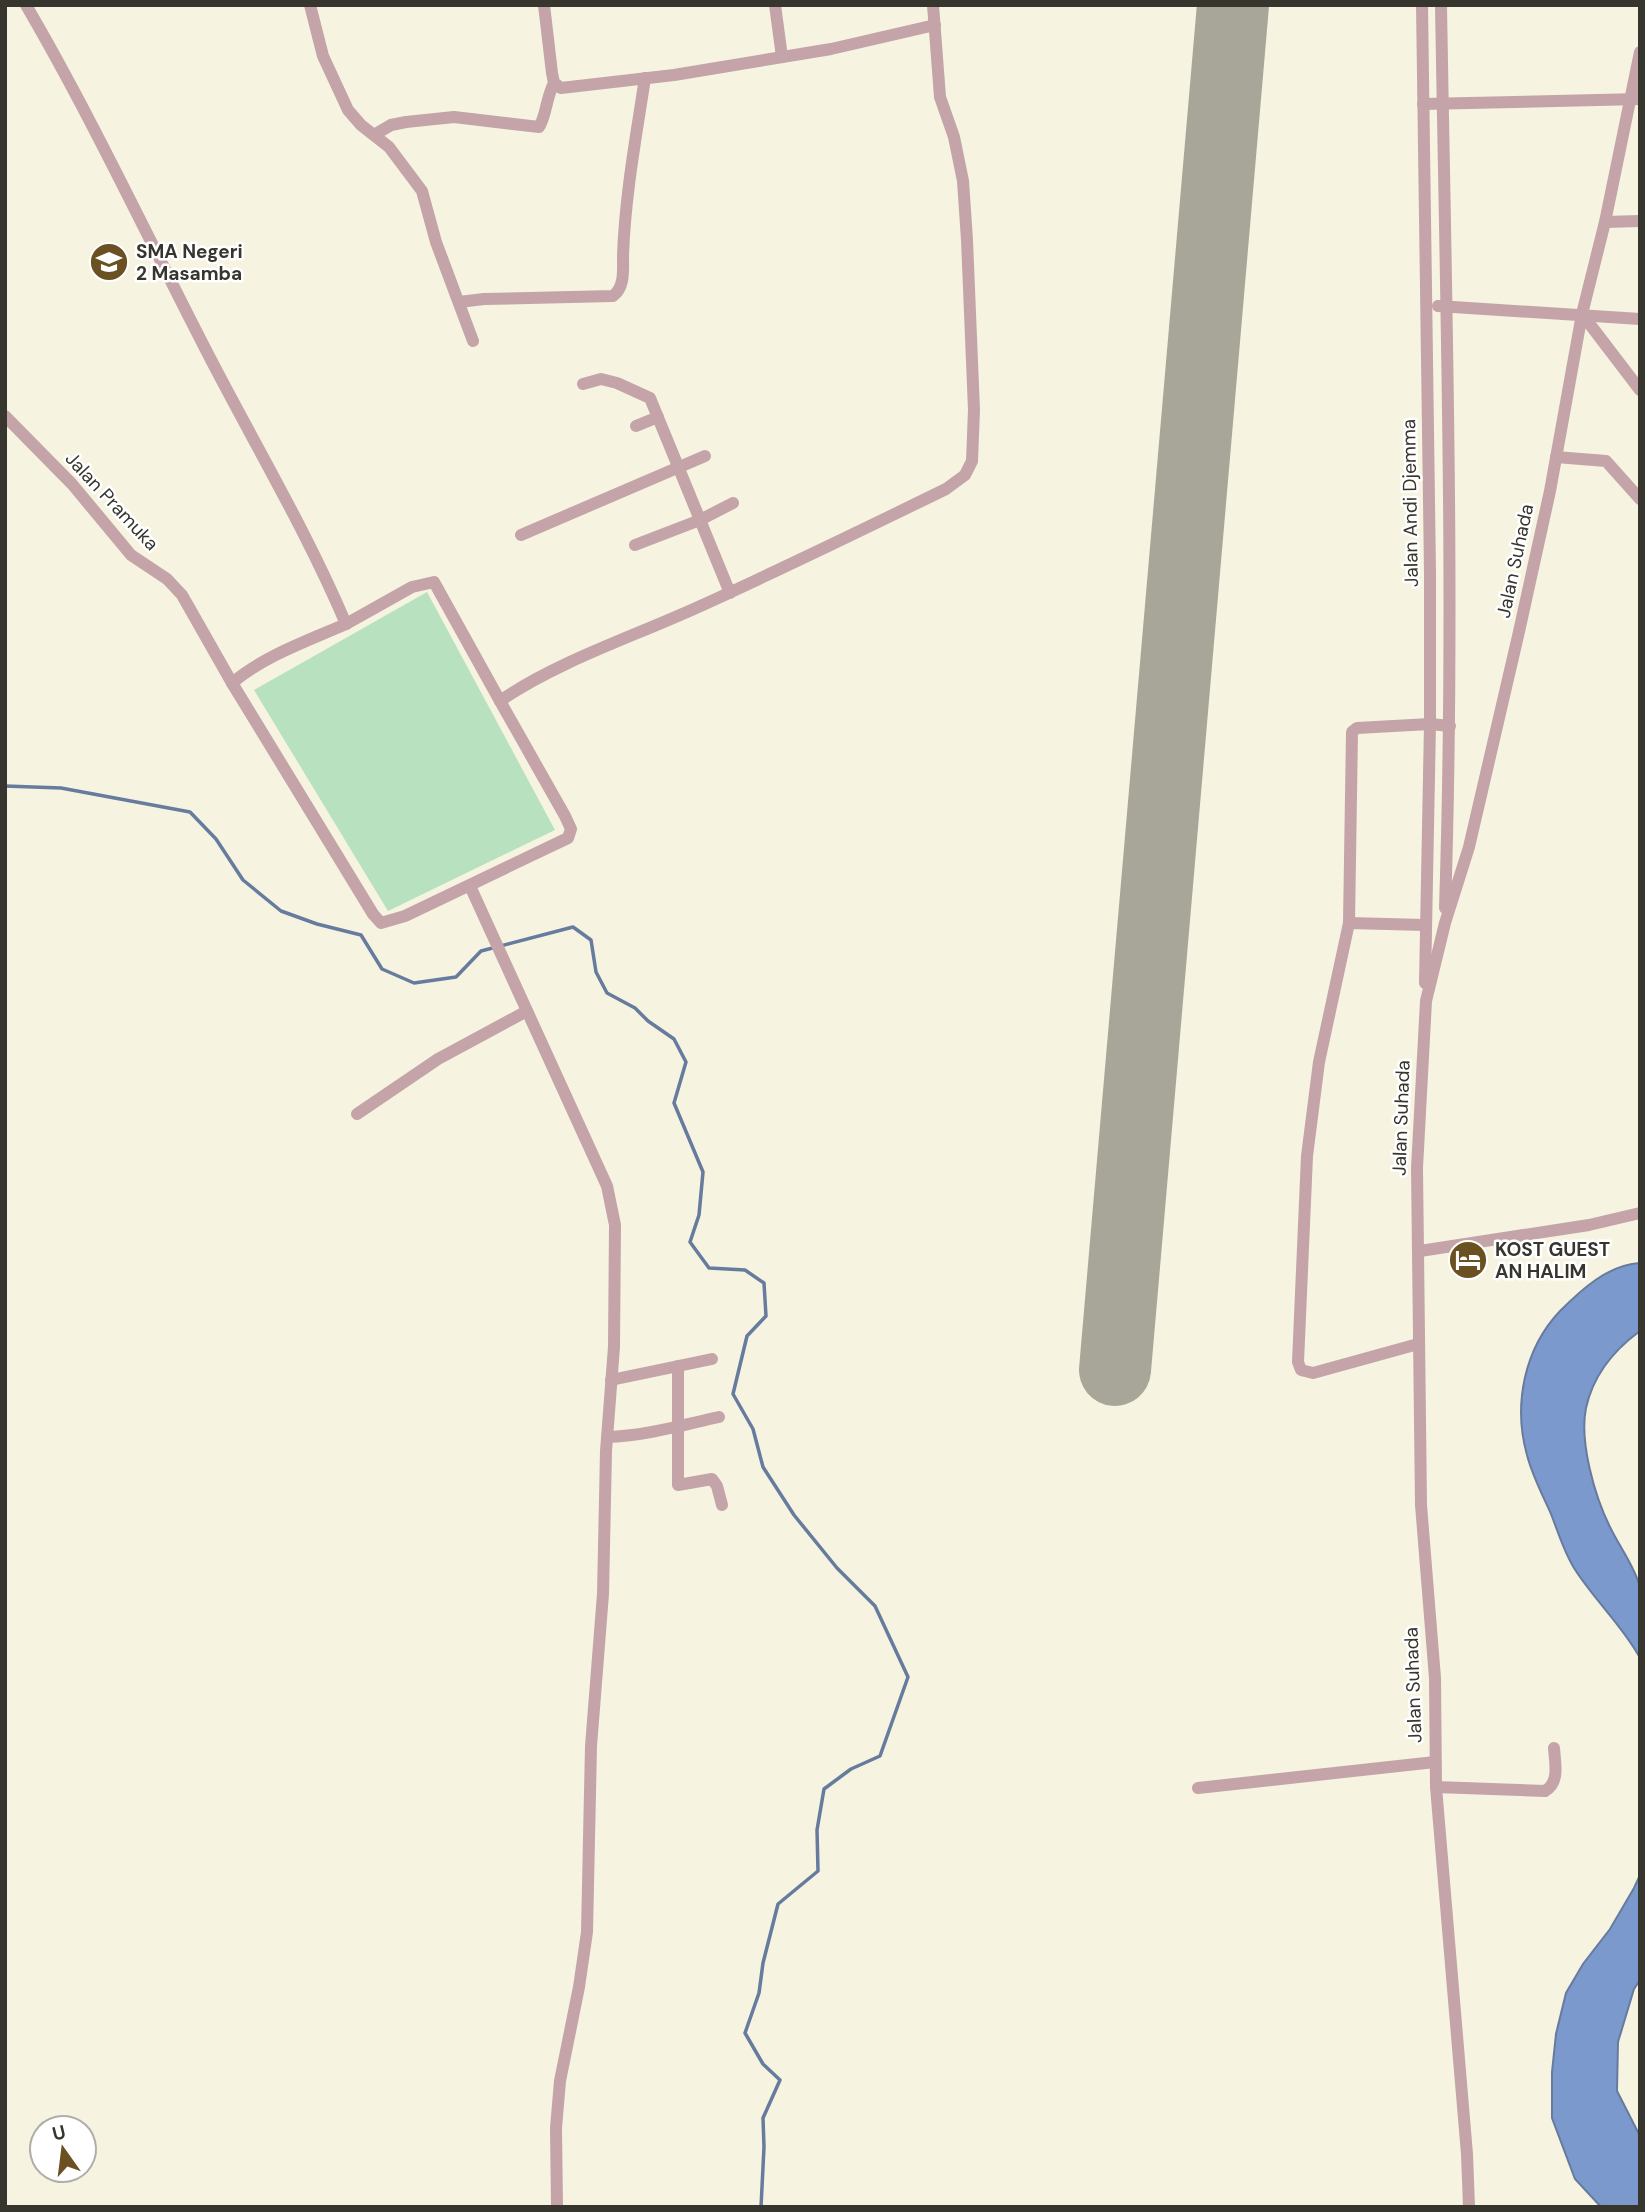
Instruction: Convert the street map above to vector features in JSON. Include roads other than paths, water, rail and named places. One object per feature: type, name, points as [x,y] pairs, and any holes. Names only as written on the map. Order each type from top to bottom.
[{"type":"street","points":[[26,5],[58,60],[213,365],[308,540],[346,624]]},
{"type":"street","points":[[310,5],[323,56],[341,97],[361,125],[397,156],[422,191],[436,242],[473,341]]},
{"type":"street","points":[[374,135],[391,125],[454,117],[539,127],[554,83],[544,5]]},
{"type":"street","points":[[775,5],[782,57]]},
{"type":"street","points":[[500,701],[521,687],[778,572],[946,489],[965,475],[972,461],[973,397],[964,193],[954,136],[940,97],[933,5]]},
{"type":"street","name":"Jalan Andi Djemma","points":[[1422,5],[1430,572],[1426,1001]]},
{"type":"street","name":"Jalan Andi Djemma","points":[[1441,5],[1450,726],[1444,923]]},
{"type":"street","points":[[554,83],[561,88],[572,88],[645,78],[831,49],[935,25]]},
{"type":"street","name":"Jalan Suhada","points":[[1469,2207],[1467,2154],[1436,1787],[1435,1678],[1421,1505],[1417,1168],[1426,1001],[1444,923],[1469,847],[1480,800],[1556,457],[1582,314],[1634,100],[1640,52]]},
{"type":"street","points":[[459,302],[613,296],[618,292],[623,279],[624,218],[628,181],[645,78]]},
{"type":"street","points":[[1423,104],[1634,100]]},
{"type":"street","points":[[1605,222],[1640,221]]},
{"type":"street","points":[[1427,306],[1640,319]]},
{"type":"street","points":[[1582,314],[1640,390]]},
{"type":"street","points":[[583,384],[601,379],[644,393],[650,398],[730,593]]},
{"type":"street","name":"Jalan Pramuka","points":[[5,416],[72,484],[131,555],[182,595],[232,683],[381,923],[405,916],[470,886]]},
{"type":"street","points":[[636,426],[658,417]]},
{"type":"street","points":[[522,535],[705,456]]},
{"type":"street","points":[[1556,457],[1606,461],[1640,499]]},
{"type":"street","points":[[635,545],[700,520],[733,503]]},
{"type":"street","points":[[1430,572],[1448,572]]},
{"type":"street","points":[[232,683],[246,672],[346,624],[412,587],[434,582],[571,829],[568,838],[470,886],[607,1186],[615,1225],[603,1594],[592,1746],[587,1932],[561,2081],[556,2128],[557,2207]]},
{"type":"street","points":[[1418,1344],[1313,1373],[1301,1370],[1298,1362],[1307,1156],[1319,1062],[1349,923],[1352,732],[1357,728],[1430,724],[1450,726]]},
{"type":"street","points":[[1349,923],[1425,925]]},
{"type":"street","points":[[357,1114],[438,1059],[527,1012]]},
{"type":"street","points":[[1420,1251],[1589,1225],[1640,1213]]},
{"type":"street","points":[[611,1380],[712,1359]]},
{"type":"street","points":[[678,1366],[678,1485],[712,1479],[717,1486],[722,1505]]},
{"type":"street","points":[[607,1437],[678,1428],[719,1417]]},
{"type":"street","points":[[1436,1787],[1545,1791],[1553,1787],[1555,1780],[1554,1748]]},
{"type":"street","points":[[1198,1788],[1435,1762]]},
{"type":"water","points":[[1640,1263],[1640,1331],[1613,1355],[1599,1375],[1589,1396],[1584,1422],[1590,1469],[1599,1501],[1639,1584],[1640,1658],[1582,1580],[1567,1555],[1529,1463],[1521,1417],[1525,1378],[1530,1360],[1548,1326],[1568,1303],[1606,1273]]},
{"type":"water","points":[[1640,1875],[1640,1980],[1634,1989],[1618,2042],[1617,2091],[1640,2136],[1640,2207],[1601,2207],[1575,2179],[1552,2118],[1552,2072],[1556,2034],[1566,1993],[1583,1964],[1610,1929]]},
{"type":"waterway","points":[[5,786],[61,788],[190,812],[216,839],[243,880],[281,911],[317,924],[361,935],[382,969],[414,983],[456,977],[481,951],[573,927],[591,940],[596,972],[607,993],[635,1008],[674,1039],[686,1062],[674,1103],[703,1172],[699,1215],[690,1242],[709,1268],[745,1270],[764,1283],[766,1316],[747,1336],[733,1394],[753,1429],[763,1467],[794,1515],[837,1568],[875,1606],[908,1677],[880,1756],[851,1769],[824,1789],[817,1830],[818,1871],[778,1904],[763,1963],[759,1993],[745,2033],[763,2064],[780,2080],[763,2118],[761,2207]]},
{"type":"place","name":"SMA Negeri 2 Masamba","points":[[109,262]]},
{"type":"place","name":"KOST GUEST AN HALIM","points":[[1468,1260]]}]
